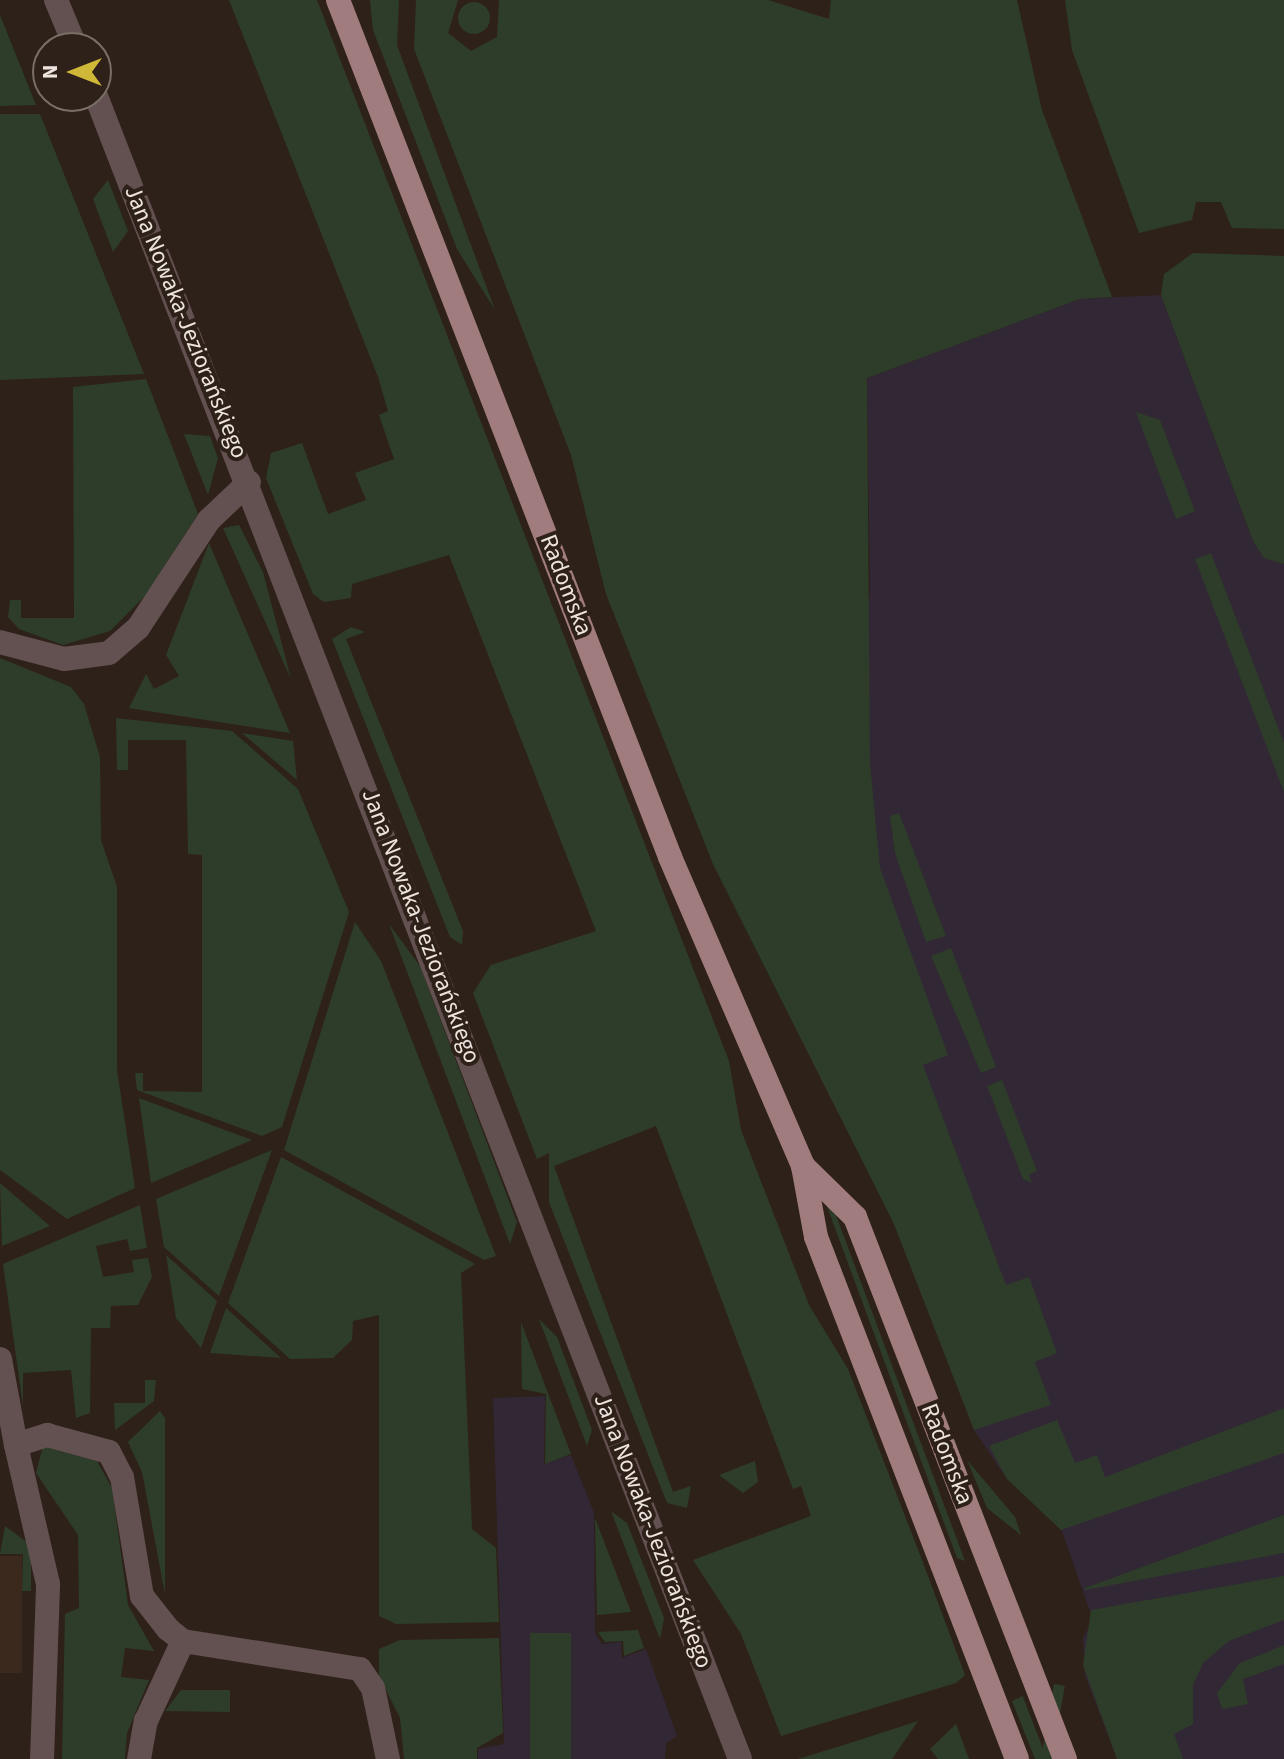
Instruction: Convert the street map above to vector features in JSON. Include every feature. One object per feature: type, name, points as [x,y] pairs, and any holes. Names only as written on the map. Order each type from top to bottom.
[{"type":"main road","name":"Radomska","points":[[338,0],[670,857],[803,1166],[816,1237],[1017,1759]]},
{"type":"main road","name":"Radomska","points":[[803,1166],[855,1217],[1065,1759]]},
{"type":"street","points":[[56,0],[69,32]]},
{"type":"street","name":"Jana Nowaka-Jeziorańskiego","points":[[102,112],[249,482],[740,1759]]},
{"type":"street","points":[[0,642],[64,659],[109,653],[138,628],[209,520],[249,482]]},
{"type":"street","points":[[0,1359],[29,1512],[48,1584],[42,1759]]},
{"type":"street","points":[[16,1445],[47,1435],[109,1452],[122,1477],[142,1596],[183,1641],[360,1669],[373,1688],[388,1759]]},
{"type":"street","points":[[139,1759],[146,1721],[183,1641]]},
{"type":"shaded area","points":[[1161,295],[1253,541],[1284,564],[1284,1759],[1117,1759],[1085,1675],[1083,1638],[1093,1620],[1059,1523],[1007,1479],[974,1430],[894,1224],[783,1000],[801,880],[870,594],[867,378],[1080,299]]},
{"type":"shaded area","points":[[545,1396],[544,1464],[571,1455],[594,1513],[595,1633],[602,1644],[621,1642],[622,1658],[646,1649],[677,1736],[666,1743],[665,1759],[478,1759],[478,1749],[504,1744],[493,1398]]},
{"type":"shaded area","points":[[0,1556],[22,1556],[22,1673],[0,1673]]},
{"type":"green space","points":[[229,0],[317,0],[729,1061],[741,1130],[809,1305],[848,1369],[922,1560],[965,1675],[956,1683],[781,1736],[741,1634],[693,1560],[811,1516],[801,1486],[793,1489],[656,1126],[554,1166],[673,1492],[691,1486],[687,1508],[667,1503],[549,1202],[549,1153],[537,1159],[473,993],[491,965],[596,931],[449,555],[352,584],[351,598],[324,602],[313,594],[266,478],[271,453],[302,443],[328,514],[366,500],[355,473],[394,459],[379,415],[388,411],[378,377]]},
{"type":"green space","points":[[370,0],[399,0],[397,45],[495,310],[457,249],[373,30]]},
{"type":"green space","points":[[416,0],[458,0],[448,33],[471,51],[497,37],[499,0],[768,0],[829,19],[831,0],[1017,0],[1042,110],[1112,297],[1080,299],[867,378],[870,763],[880,868],[948,1055],[923,1065],[1006,1285],[1029,1277],[1057,1353],[1035,1362],[1051,1405],[974,1430],[894,1224],[713,864],[606,594],[571,455],[414,49]]},
{"type":"green space","points":[[1065,0],[1284,0],[1284,229],[1232,228],[1221,202],[1196,202],[1192,220],[1139,233],[1072,50]]},
{"type":"green space","points":[[474,2],[485,7],[490,18],[485,29],[474,34],[463,29],[458,18],[463,7]]},
{"type":"green space","points":[[0,15],[32,95],[32,105],[0,106]]},
{"type":"green space","points":[[0,114],[40,114],[144,374],[0,380]]},
{"type":"green space","points":[[108,180],[128,231],[113,252],[93,199]]},
{"type":"green space","points":[[1193,253],[1284,256],[1284,564],[1264,558],[1253,541],[1161,295],[1164,274]]},
{"type":"green space","points":[[146,379],[198,514],[145,596],[110,631],[63,645],[19,629],[8,617],[10,600],[21,600],[21,618],[74,618],[73,387]]},
{"type":"green space","points":[[1136,412],[1160,420],[1195,511],[1176,519]]},
{"type":"green space","points":[[184,434],[210,436],[218,458],[208,495]]},
{"type":"green space","points":[[239,525],[263,572],[291,679],[223,528]]},
{"type":"green space","points":[[209,543],[290,733],[129,708],[146,674],[154,689],[179,676],[166,655]]},
{"type":"green space","points":[[1211,553],[1284,743],[1284,792],[1195,559]]},
{"type":"green space","points":[[351,627],[365,632],[346,639],[463,931],[462,945],[450,937],[332,639]]},
{"type":"green space","points":[[0,658],[71,687],[84,704],[100,757],[101,840],[117,887],[117,1070],[135,1188],[67,1219],[0,1170]]},
{"type":"green space","points":[[116,718],[232,731],[298,789],[349,912],[282,1127],[262,1136],[137,1090],[135,1073],[143,1073],[143,1091],[202,1092],[202,855],[188,854],[186,740],[128,740],[128,770],[117,770]]},
{"type":"green space","points":[[242,733],[293,741],[297,780]]},
{"type":"green space","points":[[899,813],[946,936],[926,942],[895,853],[890,816]]},
{"type":"green space","points":[[355,922],[381,961],[496,1256],[484,1260],[284,1150]]},
{"type":"green space","points":[[389,924],[420,966],[517,1222],[510,1244]]},
{"type":"green space","points":[[951,948],[996,1067],[981,1073],[931,956]]},
{"type":"green space","points":[[1002,1080],[1037,1171],[1029,1175],[1032,1183],[1023,1179],[987,1086]]},
{"type":"green space","points":[[139,1098],[252,1140],[151,1183]]},
{"type":"green space","points":[[272,1150],[219,1296],[164,1247],[156,1199]]},
{"type":"green space","points":[[281,1157],[475,1264],[461,1273],[472,1529],[496,1548],[499,1622],[396,1624],[379,1616],[379,1315],[353,1321],[352,1340],[333,1358],[290,1359],[228,1303]]},
{"type":"green space","points":[[0,1183],[50,1226],[2,1246]]},
{"type":"green space","points":[[825,1201],[831,1202],[965,1561],[957,1558]]},
{"type":"green space","points":[[140,1205],[147,1248],[130,1251],[127,1239],[96,1246],[103,1277],[134,1272],[132,1260],[148,1258],[152,1277],[138,1305],[111,1306],[110,1328],[91,1328],[90,1413],[76,1418],[71,1370],[23,1373],[23,1406],[3,1264]]},
{"type":"green space","points":[[166,1255],[217,1301],[201,1348],[176,1318]]},
{"type":"green space","points":[[226,1308],[281,1358],[210,1353]]},
{"type":"green space","points":[[539,1319],[557,1337],[592,1430],[587,1446]]},
{"type":"green space","points":[[521,1322],[571,1454],[545,1464],[546,1394],[522,1389]]},
{"type":"green space","points":[[145,1380],[156,1380],[154,1401],[115,1430],[114,1403],[145,1403]]},
{"type":"green space","points":[[1284,1408],[1284,1453],[1061,1530],[1007,1479],[989,1446],[1057,1420],[1075,1463],[1097,1455],[1105,1477]]},
{"type":"green space","points":[[160,1411],[165,1418],[165,1594],[142,1472],[128,1442]]},
{"type":"green space","points":[[43,1446],[97,1461],[112,1488],[128,1605],[154,1651],[125,1648],[121,1677],[149,1680],[127,1733],[125,1759],[62,1759],[65,1614],[79,1608],[78,1535],[36,1473]]},
{"type":"green space","points":[[967,1460],[1015,1517],[1021,1535],[987,1508]]},
{"type":"green space","points":[[755,1461],[758,1482],[743,1493],[719,1475]]},
{"type":"green space","points":[[611,1511],[627,1523],[664,1618],[660,1639]]},
{"type":"green space","points":[[1284,1515],[1284,1553],[1085,1590],[1085,1588]]},
{"type":"green space","points":[[595,1518],[631,1612],[597,1615]]},
{"type":"green space","points":[[5,1526],[31,1545],[31,1591],[22,1591],[23,1554],[0,1554]]},
{"type":"green space","points":[[1284,1576],[1284,1620],[1229,1641],[1203,1663],[1193,1685],[1193,1724],[1174,1734],[1183,1759],[1117,1759],[1083,1665],[1091,1610]]},
{"type":"green space","points":[[638,1630],[644,1648],[624,1656],[623,1641],[605,1642],[598,1632]]},
{"type":"green space","points":[[530,1633],[571,1633],[571,1759],[530,1759]]},
{"type":"green space","points":[[499,1638],[503,1733],[477,1748],[477,1759],[404,1759],[400,1718],[379,1676],[379,1649],[400,1640]]},
{"type":"green space","points":[[1284,1645],[1284,1664],[1243,1679],[1248,1704],[1222,1709],[1217,1693],[1240,1663]]},
{"type":"green space","points":[[1054,1684],[1065,1686],[1052,1759],[1041,1759]]},
{"type":"green space","points":[[181,1690],[230,1690],[230,1712],[165,1711]]},
{"type":"green space","points":[[1023,1696],[1047,1759],[1035,1759],[1012,1701]]},
{"type":"green space","points":[[918,1721],[892,1759],[798,1759],[847,1744]]},
{"type":"green space","points":[[956,1724],[969,1759],[938,1759],[930,1749]]}]
